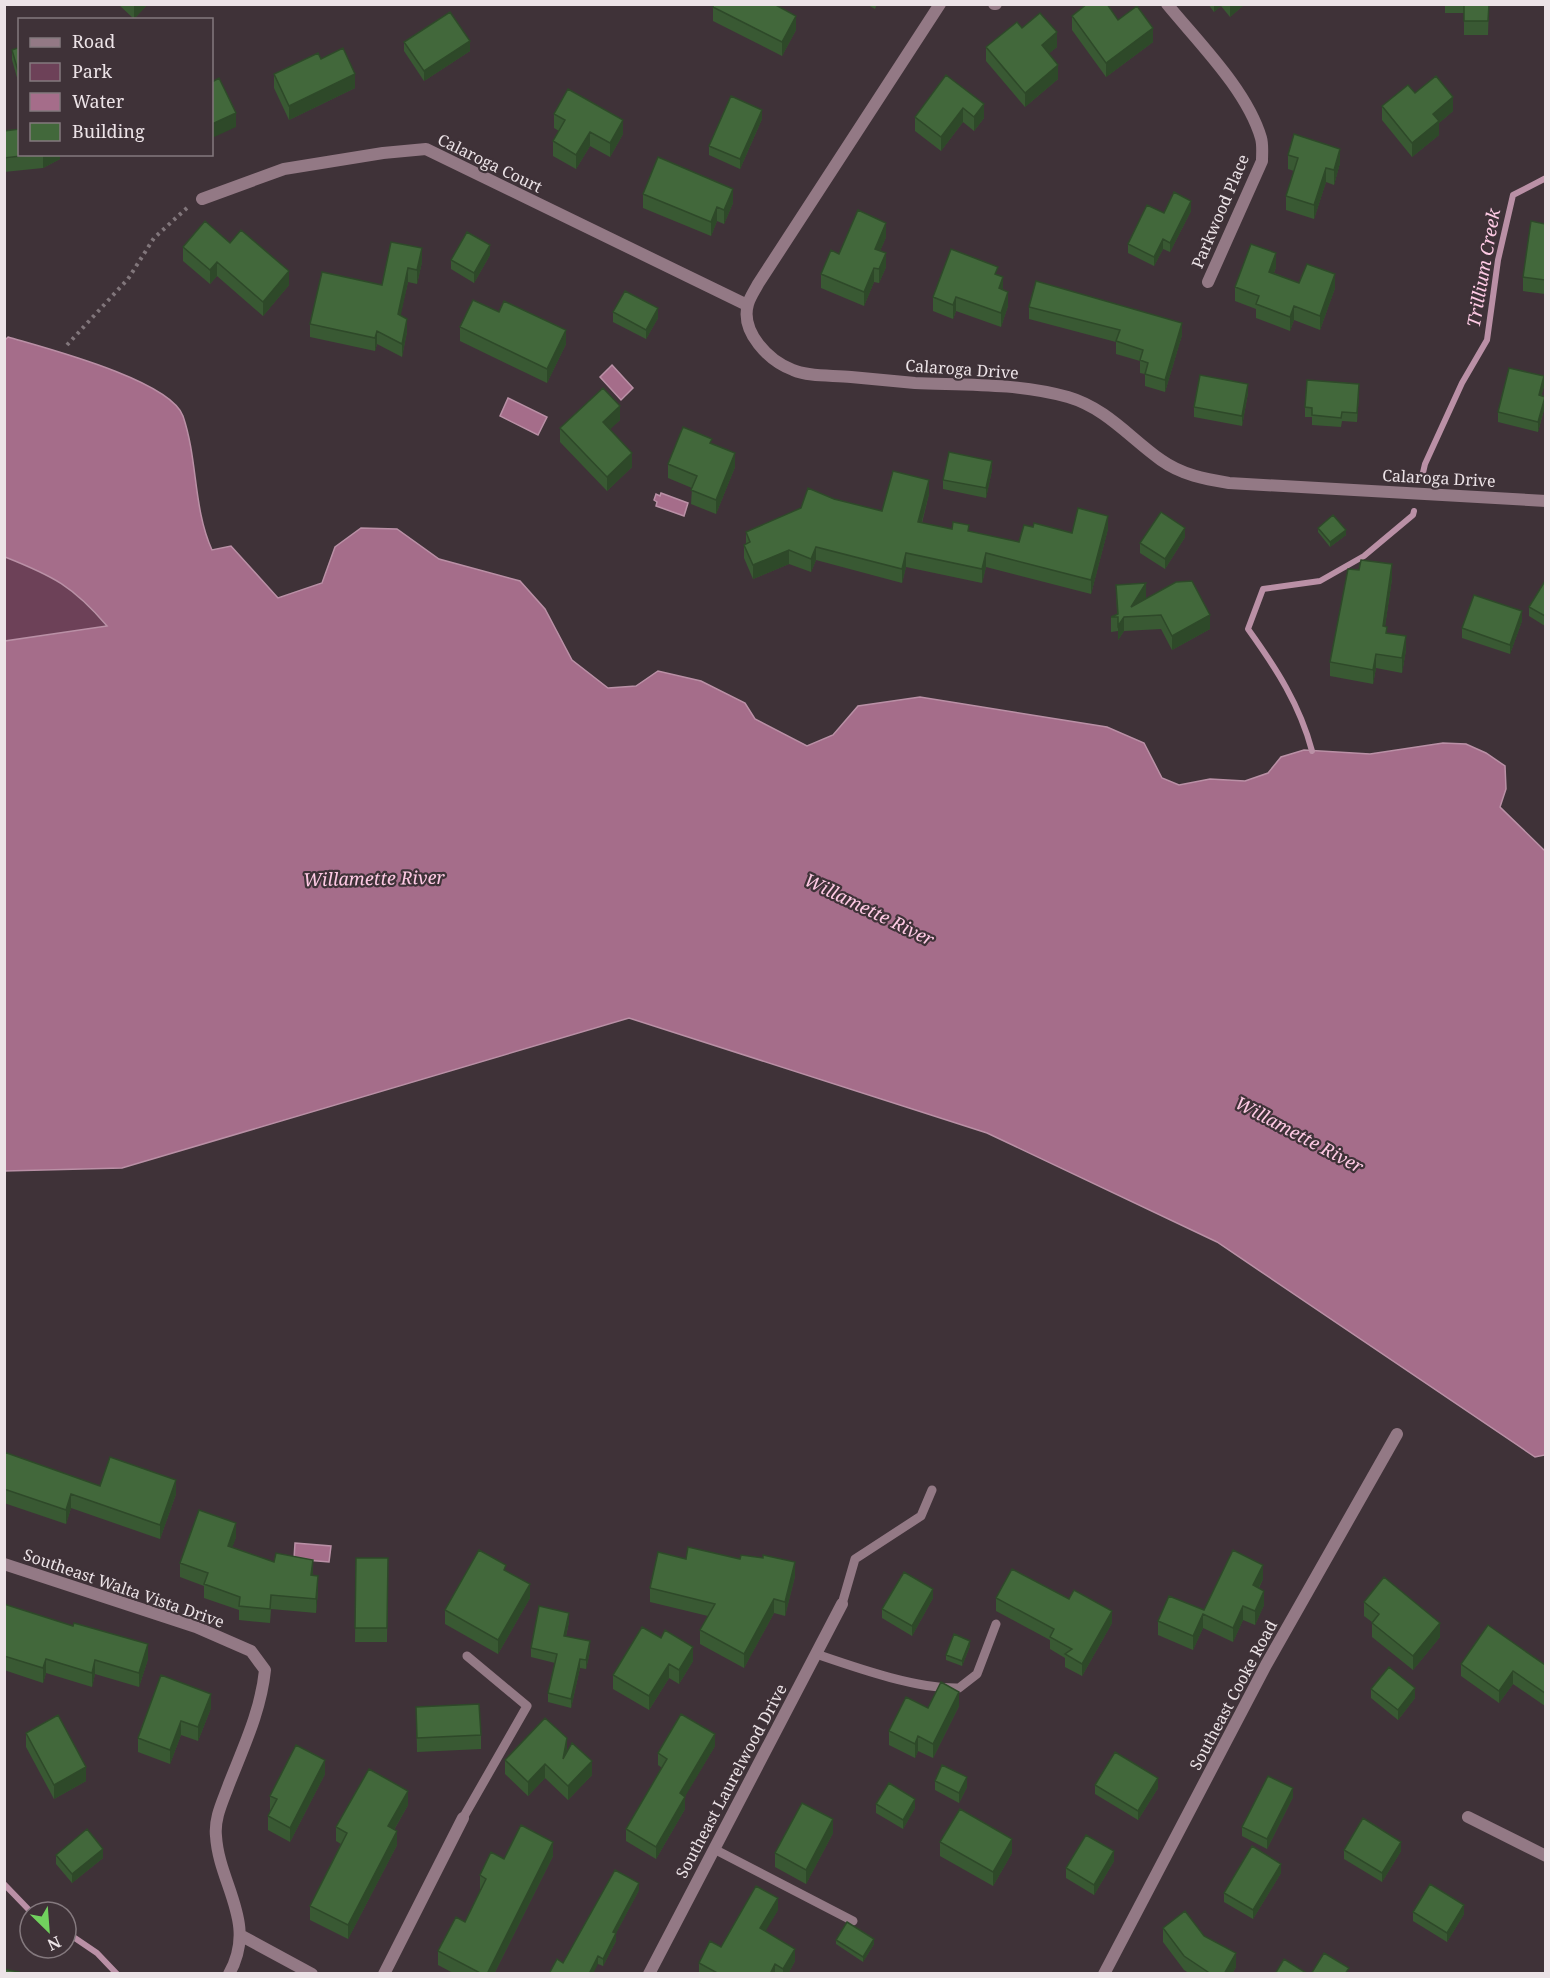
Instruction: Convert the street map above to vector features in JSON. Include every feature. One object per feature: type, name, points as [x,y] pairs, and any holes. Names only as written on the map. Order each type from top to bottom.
[{"type":"street","points":[[747,305],[758,284],[940,4]]},
{"type":"street","name":"Parkwood Place","points":[[1167,4],[1242,99],[1262,140],[1262,161],[1208,282]]},
{"type":"street","name":"Calaroga Court","points":[[202,199],[284,169],[383,153],[426,149],[747,305]]},
{"type":"street","name":"Calaroga Drive","points":[[747,305],[750,327],[760,346],[775,361],[795,371],[913,382],[984,385],[1070,398],[1089,405],[1129,432],[1161,460],[1201,479],[1229,483],[1545,501]]},
{"type":"street","name":"Southeast Cooke Road","points":[[1104,1974],[1266,1665],[1397,1434]]},
{"type":"street","name":"Southeast Walta Vista Drive","points":[[4,1564],[196,1627],[251,1652],[265,1671],[263,1696],[217,1817],[216,1836],[239,1915],[240,1935],[229,1974]]},
{"type":"street","name":"Southeast Laurelwood Drive","points":[[649,1974],[842,1604]]},
{"type":"street","points":[[1468,1817],[1545,1856]]},
{"type":"street","points":[[384,1974],[463,1818]]},
{"type":"street","points":[[240,1935],[312,1974]]},
{"type":"lane","points":[[842,1604],[855,1559],[921,1516],[932,1490]]},
{"type":"lane","points":[[816,1654],[931,1686],[959,1688],[977,1674],[996,1624]]},
{"type":"lane","points":[[463,1818],[527,1706],[467,1656]]},
{"type":"lane","points":[[714,1849],[854,1921]]},
{"type":"path","points":[[67,345],[128,279],[154,238],[189,206],[202,199]]},
{"type":"green space","points":[[4,557],[37,570],[61,584],[83,601],[107,627],[5,641]]},
{"type":"water","name":"Willamette River","points":[[8,337],[76,357],[132,378],[173,403],[183,416],[188,433],[198,501],[212,550],[231,546],[278,598],[322,583],[335,547],[361,528],[397,529],[439,559],[520,581],[545,609],[572,660],[608,688],[636,686],[658,671],[701,681],[745,703],[755,719],[807,746],[833,735],[858,706],[920,697],[1107,727],[1144,743],[1162,778],[1179,785],[1210,779],[1245,781],[1268,773],[1281,757],[1304,750],[1370,754],[1443,743],[1466,744],[1486,753],[1505,766],[1506,789],[1500,807],[1545,851],[1545,1455],[1535,1457],[1217,1242],[987,1133],[629,1018],[122,1168],[5,1171],[5,641],[107,626],[83,601],[61,584],[5,557],[4,341]]},
{"type":"water","points":[[612,365],[633,388],[621,400],[600,377]]},
{"type":"water","points":[[508,398],[547,417],[538,435],[500,416]]},
{"type":"water","points":[[661,493],[688,503],[684,516],[656,506],[657,502],[654,500],[656,494],[660,496]]},
{"type":"water","points":[[295,1543],[331,1546],[329,1562],[294,1559]]},
{"type":"building","points":[[714,4],[774,4],[796,16],[782,42],[713,7]]},
{"type":"building","points":[[1087,4],[1107,4],[1118,20],[1137,6],[1153,28],[1106,63],[1072,16]]},
{"type":"building","points":[[1464,4],[1489,4],[1488,21],[1464,21]]},
{"type":"building","points":[[450,12],[470,41],[424,71],[404,42]]},
{"type":"building","points":[[1040,13],[1057,32],[1042,45],[1058,65],[1025,93],[986,47],[1017,22],[1022,28]]},
{"type":"building","points":[[18,48],[18,71],[12,50]]},
{"type":"building","points":[[343,48],[355,74],[289,106],[274,74],[318,53],[321,59]]},
{"type":"building","points":[[946,75],[984,104],[974,117],[963,108],[941,137],[915,117]]},
{"type":"building","points":[[1436,76],[1453,97],[1433,114],[1439,121],[1412,143],[1382,106],[1408,85],[1415,93]]},
{"type":"building","points":[[219,78],[236,113],[213,124],[213,81]]},
{"type":"building","points":[[568,89],[623,120],[610,143],[590,132],[576,155],[553,141],[565,120],[554,114]]},
{"type":"building","points":[[731,96],[762,110],[740,159],[709,146]]},
{"type":"building","points":[[18,129],[18,156],[21,156],[4,158],[4,131]]},
{"type":"building","points":[[1294,134],[1340,149],[1334,170],[1326,168],[1314,205],[1286,196],[1298,158],[1288,155]]},
{"type":"building","points":[[658,157],[733,189],[724,210],[717,207],[711,222],[643,194]]},
{"type":"building","points":[[1174,192],[1191,201],[1170,243],[1163,239],[1154,257],[1128,244],[1147,205],[1164,213]]},
{"type":"building","points":[[858,210],[886,223],[875,249],[886,253],[879,269],[874,268],[864,292],[821,274],[831,250],[839,254]]},
{"type":"building","points":[[205,221],[230,243],[241,230],[289,271],[263,302],[217,262],[210,270],[183,247]]},
{"type":"building","points":[[1531,221],[1545,224],[1545,280],[1523,277]]},
{"type":"building","points":[[467,232],[490,245],[474,273],[451,260]]},
{"type":"building","points":[[391,242],[422,248],[417,270],[408,268],[398,314],[407,319],[402,344],[377,331],[375,338],[310,324],[322,272],[382,285]]},
{"type":"building","points":[[1251,244],[1276,253],[1269,272],[1299,283],[1307,264],[1335,274],[1320,316],[1294,306],[1290,317],[1256,304],[1259,296],[1235,287]]},
{"type":"building","points":[[951,249],[998,267],[995,274],[1003,277],[999,288],[1008,292],[1001,313],[956,297],[953,305],[933,297]]},
{"type":"building","points":[[1036,281],[1182,323],[1165,380],[1145,374],[1148,363],[1140,360],[1143,350],[1116,341],[1120,330],[1029,307]]},
{"type":"building","points":[[625,291],[658,308],[646,330],[613,312]]},
{"type":"building","points":[[473,300],[499,312],[504,301],[566,330],[547,369],[460,327]]},
{"type":"building","points":[[1509,368],[1544,376],[1539,395],[1545,397],[1538,422],[1498,412]]},
{"type":"building","points":[[1200,375],[1248,384],[1242,416],[1194,407]]},
{"type":"building","points":[[1307,380],[1359,384],[1357,413],[1342,412],[1341,418],[1312,415],[1312,408],[1305,407]]},
{"type":"building","points":[[603,388],[620,406],[603,422],[632,453],[607,477],[560,428]]},
{"type":"building","points":[[683,427],[712,439],[710,443],[735,453],[716,500],[691,490],[697,476],[668,464]]},
{"type":"building","points":[[949,452],[992,461],[986,488],[943,480]]},
{"type":"building","points":[[893,471],[929,480],[918,522],[952,529],[953,522],[969,525],[968,531],[1019,542],[1024,525],[1033,527],[1034,523],[1072,533],[1078,508],[1108,516],[1091,580],[986,553],[982,569],[906,553],[902,569],[816,547],[811,559],[789,550],[753,565],[744,545],[750,542],[746,532],[801,508],[808,488],[834,499],[882,511]]},
{"type":"building","points":[[1161,512],[1185,528],[1165,559],[1140,543]]},
{"type":"building","points":[[1333,515],[1346,530],[1330,542],[1318,528]]},
{"type":"building","points":[[1361,560],[1392,564],[1383,626],[1387,627],[1386,633],[1406,636],[1402,658],[1376,654],[1373,670],[1330,662],[1348,569],[1359,570]]},
{"type":"building","points":[[1192,581],[1210,615],[1172,636],[1161,615],[1124,617],[1118,626],[1118,617],[1111,617],[1118,614],[1116,585],[1146,583],[1131,607],[1176,582]]},
{"type":"building","points":[[1545,581],[1545,616],[1529,607]]},
{"type":"building","points":[[1474,595],[1522,611],[1510,645],[1462,628]]},
{"type":"building","points":[[4,1452],[100,1486],[110,1457],[176,1480],[160,1525],[71,1494],[66,1510],[4,1489]]},
{"type":"building","points":[[199,1510],[236,1523],[228,1546],[274,1562],[276,1553],[313,1560],[311,1575],[318,1576],[316,1599],[271,1595],[270,1609],[239,1606],[240,1597],[204,1584],[208,1573],[180,1563]]},
{"type":"building","points":[[688,1547],[740,1559],[741,1555],[763,1558],[763,1555],[795,1562],[785,1602],[774,1599],[744,1654],[700,1630],[715,1604],[650,1588],[658,1552],[686,1559]]},
{"type":"building","points":[[479,1550],[506,1565],[504,1570],[530,1584],[498,1640],[445,1610]]},
{"type":"building","points":[[1233,1550],[1263,1565],[1253,1585],[1264,1591],[1255,1611],[1243,1606],[1233,1628],[1203,1614],[1193,1636],[1158,1621],[1169,1596],[1204,1610]]},
{"type":"building","points":[[356,1558],[388,1558],[387,1628],[355,1628]]},
{"type":"building","points":[[1012,1569],[1069,1599],[1074,1590],[1112,1611],[1082,1664],[1065,1654],[1072,1649],[1050,1637],[1054,1629],[996,1598]]},
{"type":"building","points":[[904,1572],[933,1589],[912,1626],[882,1609]]},
{"type":"building","points":[[1384,1577],[1440,1623],[1413,1656],[1372,1623],[1379,1614],[1364,1602]]},
{"type":"building","points":[[4,1604],[73,1626],[74,1623],[148,1644],[139,1673],[95,1660],[92,1673],[46,1659],[43,1668],[4,1656]]},
{"type":"building","points":[[539,1606],[569,1613],[564,1636],[590,1641],[586,1660],[580,1659],[571,1699],[548,1693],[557,1654],[531,1648]]},
{"type":"building","points":[[1488,1625],[1545,1665],[1545,1693],[1513,1671],[1499,1691],[1461,1664]]},
{"type":"building","points":[[642,1627],[661,1638],[665,1630],[693,1647],[679,1670],[669,1664],[649,1696],[613,1675]]},
{"type":"building","points":[[954,1634],[970,1641],[962,1661],[946,1655]]},
{"type":"building","points":[[1389,1667],[1415,1688],[1398,1710],[1371,1689]]},
{"type":"building","points":[[161,1675],[211,1694],[198,1727],[181,1721],[170,1750],[138,1738]]},
{"type":"building","points":[[941,1682],[959,1692],[933,1744],[918,1736],[915,1744],[889,1731],[906,1697],[928,1708]]},
{"type":"building","points":[[479,1704],[481,1735],[417,1738],[416,1707]]},
{"type":"building","points":[[681,1714],[715,1734],[680,1793],[685,1797],[656,1847],[626,1829],[667,1759],[658,1753]]},
{"type":"building","points":[[58,1715],[86,1767],[54,1785],[26,1733]]},
{"type":"building","points":[[545,1718],[567,1738],[563,1759],[572,1743],[592,1761],[568,1786],[545,1764],[528,1782],[505,1760]]},
{"type":"building","points":[[296,1745],[325,1760],[290,1828],[268,1816],[277,1799],[270,1796]]},
{"type":"building","points":[[1115,1752],[1158,1778],[1138,1811],[1095,1785]]},
{"type":"building","points":[[942,1765],[967,1777],[959,1793],[935,1781]]},
{"type":"building","points":[[369,1769],[408,1791],[388,1826],[397,1831],[348,1925],[310,1906],[347,1833],[336,1827]]},
{"type":"building","points":[[1268,1776],[1293,1788],[1267,1839],[1242,1827]]},
{"type":"building","points":[[889,1783],[915,1799],[903,1820],[876,1804]]},
{"type":"building","points":[[802,1803],[833,1819],[806,1870],[775,1853]]},
{"type":"building","points":[[960,1809],[1012,1839],[993,1872],[940,1842]]},
{"type":"building","points":[[1363,1818],[1401,1842],[1382,1873],[1344,1850]]},
{"type":"building","points":[[521,1825],[553,1842],[487,1974],[482,1974],[438,1951],[456,1917],[465,1922],[486,1879],[480,1875],[491,1852],[504,1859]]},
{"type":"building","points":[[87,1829],[103,1849],[72,1874],[56,1855]]},
{"type":"building","points":[[1086,1835],[1114,1851],[1094,1885],[1066,1868]]},
{"type":"building","points":[[1252,1846],[1281,1864],[1253,1910],[1224,1893]]},
{"type":"building","points":[[615,1870],[639,1883],[613,1932],[616,1933],[603,1959],[598,1956],[589,1974],[549,1974],[557,1959],[563,1963]]},
{"type":"building","points":[[1430,1884],[1464,1905],[1447,1933],[1413,1912]]},
{"type":"building","points":[[756,1886],[778,1898],[760,1928],[795,1949],[783,1969],[775,1964],[770,1974],[719,1974],[699,1963],[710,1941],[721,1947]]},
{"type":"building","points":[[1185,1911],[1204,1936],[1236,1953],[1224,1974],[1211,1974],[1184,1956],[1163,1928]]},
{"type":"building","points":[[847,1922],[874,1939],[863,1957],[836,1940]]},
{"type":"building","points":[[1324,1953],[1349,1968],[1345,1974],[1311,1974]]},
{"type":"building","points":[[1284,1959],[1308,1974],[1275,1974]]},
{"type":"building","points":[[4,1969],[19,1972],[19,1974],[4,1974]]},
{"type":"waterway","name":"Trillium Creek","points":[[1422,477],[1425,464],[1462,383],[1487,340],[1498,260],[1513,195],[1546,178]]},
{"type":"waterway","name":"Trillium Creek","points":[[1312,751],[1294,702],[1248,629],[1263,589],[1320,581],[1364,556],[1413,515],[1414,511]]},
{"type":"waterway","points":[[4,1884],[19,1900]]},
{"type":"waterway","points":[[78,1940],[97,1953],[117,1974]]}]
